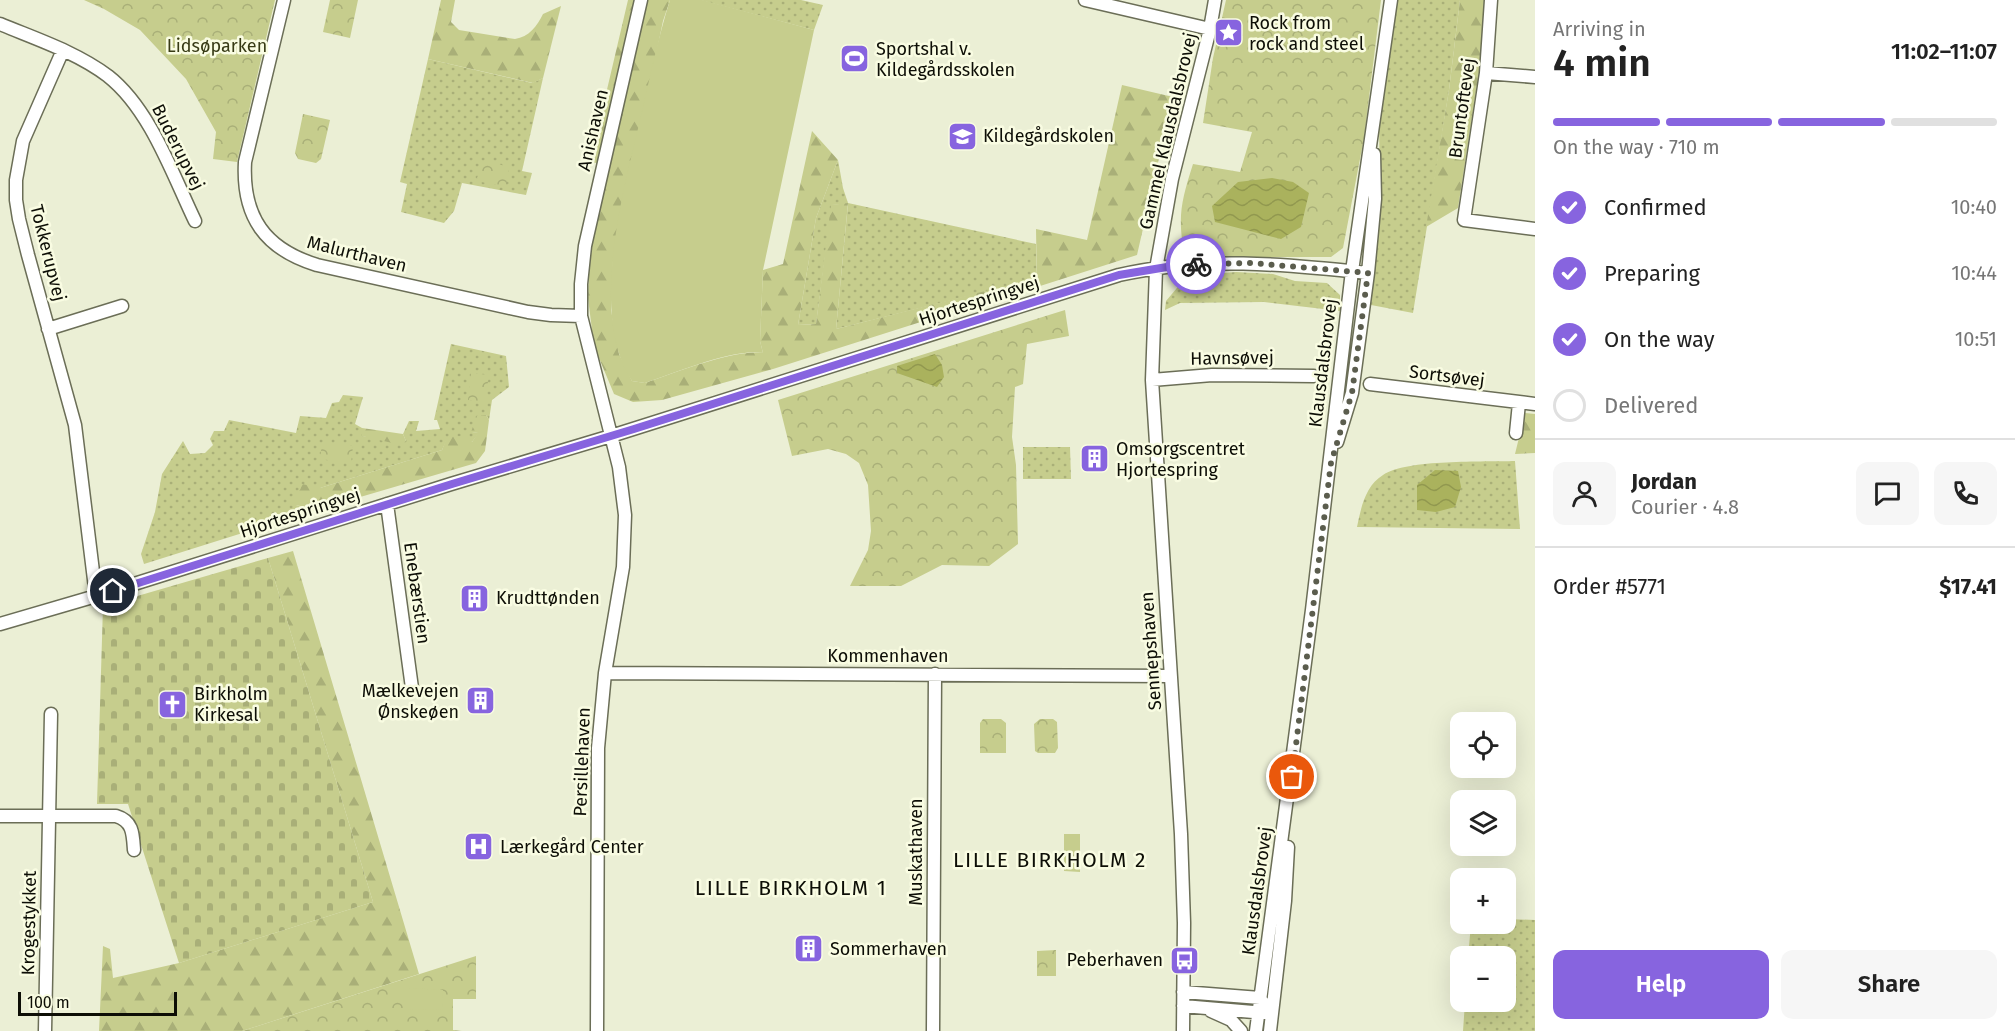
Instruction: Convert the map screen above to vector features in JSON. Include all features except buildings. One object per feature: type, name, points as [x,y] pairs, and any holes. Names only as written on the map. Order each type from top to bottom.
[{"type":"street","name":"Malurthaven","points":[[284,0],[245,162],[244,179],[251,212],[270,240],[297,259],[317,265],[528,312],[581,316]]},
{"type":"street","name":"Anishaven","points":[[581,316],[585,246],[641,0]]},
{"type":"street","points":[[1085,0],[1210,29]]},
{"type":"street","name":"Gammel Klausdalsbrovej","points":[[1156,269],[1172,179],[1210,29],[1215,0]]},
{"type":"street","name":"Klausdalsbrovej","points":[[1256,1031],[1331,463],[1335,402],[1352,271],[1390,0]]},
{"type":"street","name":"Bruntoftevej","points":[[1491,0],[1486,73],[1464,220],[1535,229]]},
{"type":"street","name":"Buderupvej","points":[[0,24],[63,50],[90,64],[125,91],[151,128],[195,221]]},
{"type":"street","name":"Tokkerupvej","points":[[63,50],[23,141],[16,180],[19,219],[75,425],[96,596]]},
{"type":"street","points":[[1486,73],[1535,77]]},
{"type":"street","name":"Klausdalsbrovej","points":[[1331,463],[1352,393],[1368,273],[1375,199],[1374,126]]},
{"type":"street","name":"Hjortespringvej","points":[[0,624],[611,436],[1119,275],[1185,264],[1251,263],[1368,273]]},
{"type":"street","name":"Sennepshaven","points":[[1156,269],[1152,380],[1181,834],[1183,1031]]},
{"type":"street","name":"Tokkerupvej","points":[[48,328],[122,306]]},
{"type":"street","points":[[581,316],[611,436]]},
{"type":"street","name":"Havnsøvej","points":[[1152,380],[1212,375],[1314,376]]},
{"type":"street","name":"Sortsøvej","points":[[1370,384],[1535,404]]},
{"type":"street","points":[[1516,433],[1519,403]]},
{"type":"street","name":"Persillehaven","points":[[597,1031],[598,766],[605,673],[623,567],[625,515],[619,467],[611,436]]},
{"type":"street","name":"Enebærstien","points":[[387,504],[412,688]]},
{"type":"street","name":"Kommenhaven","points":[[605,673],[1171,676]]},
{"type":"street","name":"Muskathaven","points":[[933,1031],[936,674]]},
{"type":"street","name":"Krogestykket","points":[[45,1031],[51,714]]},
{"type":"street","name":"Klausdalsbrovej","points":[[1270,1031],[1285,901],[1293,756]]},
{"type":"street","points":[[0,816],[116,816],[122,818],[133,830],[134,850]]},
{"type":"street","points":[[1183,992],[1260,998],[1273,1014]]},
{"type":"street","points":[[1183,1006],[1273,1014]]},
{"type":"street","points":[[1202,1007],[1231,1020],[1241,1031]]},
{"type":"green space","name":"Lidsøparken","points":[[84,0],[275,0],[237,162],[213,159],[216,132],[186,79],[140,30]]},
{"type":"green space","points":[[330,0],[358,0],[350,38],[323,32]]},
{"type":"green space","points":[[441,0],[455,0],[451,22],[459,30],[515,39],[532,30],[543,14],[561,6],[543,78],[533,83],[428,59]]},
{"type":"green space","points":[[628,0],[670,0],[663,21],[613,261],[611,310],[619,354],[632,381],[645,383],[720,358],[763,353],[760,341],[763,270],[783,264],[812,131],[838,160],[816,218],[798,325],[816,324],[831,205],[848,203],[836,329],[1013,284],[1018,291],[773,369],[662,400],[633,402],[614,394],[594,346],[588,298],[590,244],[610,165],[590,162]]},
{"type":"green space","points":[[670,0],[702,0],[814,30],[763,270],[760,341],[763,353],[751,352],[721,358],[645,383],[632,381],[619,353],[612,322],[611,287],[619,214],[626,179]]},
{"type":"green space","points":[[700,0],[801,0],[823,5],[814,30]]},
{"type":"green space","points":[[1226,0],[1381,0],[1364,138],[1343,248],[1331,257],[1185,257],[1181,220],[1193,164],[1240,172],[1252,132],[1203,123],[1213,58]]},
{"type":"green space","points":[[1395,0],[1460,0],[1449,90],[1413,313],[1371,305],[1380,201],[1379,122]]},
{"type":"green space","points":[[1460,0],[1484,0],[1483,46],[1458,208],[1426,227],[1449,90]]},
{"type":"green space","points":[[428,59],[532,83],[543,78],[522,171],[532,173],[526,195],[462,183],[454,211],[444,223],[401,212],[407,184],[400,182]]},
{"type":"green space","points":[[1122,85],[1173,97],[1137,255],[1037,287],[1036,229],[1087,240]]},
{"type":"green space","points":[[303,114],[330,120],[321,159],[316,163],[298,159],[295,153]]},
{"type":"green space","points":[[489,160],[509,168],[506,186],[481,182],[477,178],[483,162]]},
{"type":"green space","points":[[838,160],[848,203],[1036,244],[1037,287],[1018,291],[1012,285],[836,329],[848,204],[832,205],[816,324],[798,325],[816,218]]},
{"type":"green space","points":[[1236,272],[1273,274],[1295,281],[1327,283],[1340,295],[1340,311],[1264,302],[1180,303],[1165,310],[1166,301],[1187,276]]},
{"type":"green space","points":[[1065,310],[1069,336],[1027,344],[1023,384],[1015,387],[1012,437],[1016,465],[1018,544],[989,566],[942,565],[901,586],[850,586],[868,550],[871,531],[868,485],[859,463],[846,454],[828,449],[792,456],[778,400]]},
{"type":"green space","points":[[451,344],[506,356],[509,387],[492,400],[489,420],[486,415],[472,432],[479,433],[472,442],[448,437],[442,450],[320,488],[296,505],[316,510],[144,564],[141,554],[155,512],[162,474],[183,441],[190,454],[205,453],[213,445],[210,439],[214,431],[224,431],[229,420],[296,433],[300,416],[326,418],[332,403],[339,402],[343,395],[363,397],[355,424],[362,428],[362,436],[406,441],[403,434],[409,421],[419,421],[416,431],[440,429],[437,420],[434,420]]},
{"type":"green space","points":[[471,373],[489,375],[485,402],[468,400]]},
{"type":"green space","points":[[1525,413],[1535,414],[1535,453],[1515,454]]},
{"type":"green space","points":[[486,415],[489,420],[485,451],[476,463],[316,510],[296,505],[292,500],[294,492],[300,490],[302,484],[320,488],[442,450],[447,437],[465,436],[472,442],[478,433],[471,432],[477,416]]},
{"type":"green space","points":[[362,428],[403,434],[406,441],[401,445],[362,436]]},
{"type":"green space","points":[[322,443],[353,446],[351,463],[320,459]]},
{"type":"green space","points":[[1023,447],[1070,447],[1071,479],[1023,479]]},
{"type":"green space","points":[[1515,461],[1520,529],[1357,527],[1368,491],[1383,475],[1394,470],[1446,462]]},
{"type":"green space","points":[[293,551],[419,974],[242,1031],[99,1031],[103,946],[110,949],[113,978],[179,963],[373,902],[268,558]]},
{"type":"green space","points":[[268,558],[373,902],[179,963],[128,804],[97,804],[103,606]]},
{"type":"green space","points":[[983,719],[1001,719],[1006,723],[1006,753],[980,753],[980,723]]},
{"type":"green space","points":[[1040,719],[1053,719],[1057,722],[1058,748],[1055,753],[1035,751],[1034,724]]},
{"type":"green space","points":[[1064,834],[1080,834],[1080,872],[1064,871]]},
{"type":"green space","points":[[1516,919],[1535,920],[1535,1031],[1463,1031],[1464,1012],[1516,1012],[1516,946],[1469,946],[1470,934],[1516,934]]},
{"type":"green space","points":[[1056,950],[1056,976],[1037,976],[1037,951]]},
{"type":"green space","points":[[476,956],[476,999],[453,999],[453,1030],[462,1031],[242,1031]]},
{"type":"green space","points":[[407,988],[443,990],[442,1010],[407,1009]]},
{"type":"water","points":[[1272,178],[1293,182],[1309,193],[1301,227],[1281,239],[1215,222],[1212,206],[1238,182]]},
{"type":"water","points":[[935,354],[942,365],[944,377],[937,387],[897,373],[897,366]]},
{"type":"water","points":[[1435,470],[1458,471],[1461,487],[1455,507],[1436,512],[1417,510],[1417,485]]},
{"type":"way so far","points":[[1196,264],[1251,263],[1368,273],[1352,393],[1331,463],[1292,777]]},
{"type":"place","name":"Rock from rock and steel","points":[[1228,33]]},
{"type":"place","name":"Sportshal v. Kildegårdsskolen","points":[[855,59]]},
{"type":"place","name":"Kildegårdskolen","points":[[962,136]]},
{"type":"place","name":"Omsorgscentret Hjortespring","points":[[1095,459]]},
{"type":"place","name":"Krudttønden","points":[[475,598]]},
{"type":"place","name":"Mælkevejen Ønskeøen","points":[[480,701]]},
{"type":"place","name":"Birkholm Kirkesal","points":[[173,704]]},
{"type":"place","name":"Lærkegård Center","points":[[479,847]]},
{"type":"place","name":"Sommerhaven","points":[[809,949]]},
{"type":"place","name":"Peberhaven","points":[[1184,960]]},
{"type":"district","name":"LILLE BIRKHOLM 2","points":[[1050,860]]},
{"type":"district","name":"LILLE BIRKHOLM 1","points":[[791,888]]},
{"type":"route","points":[[113,591],[1119,275],[1196,264]]}]
